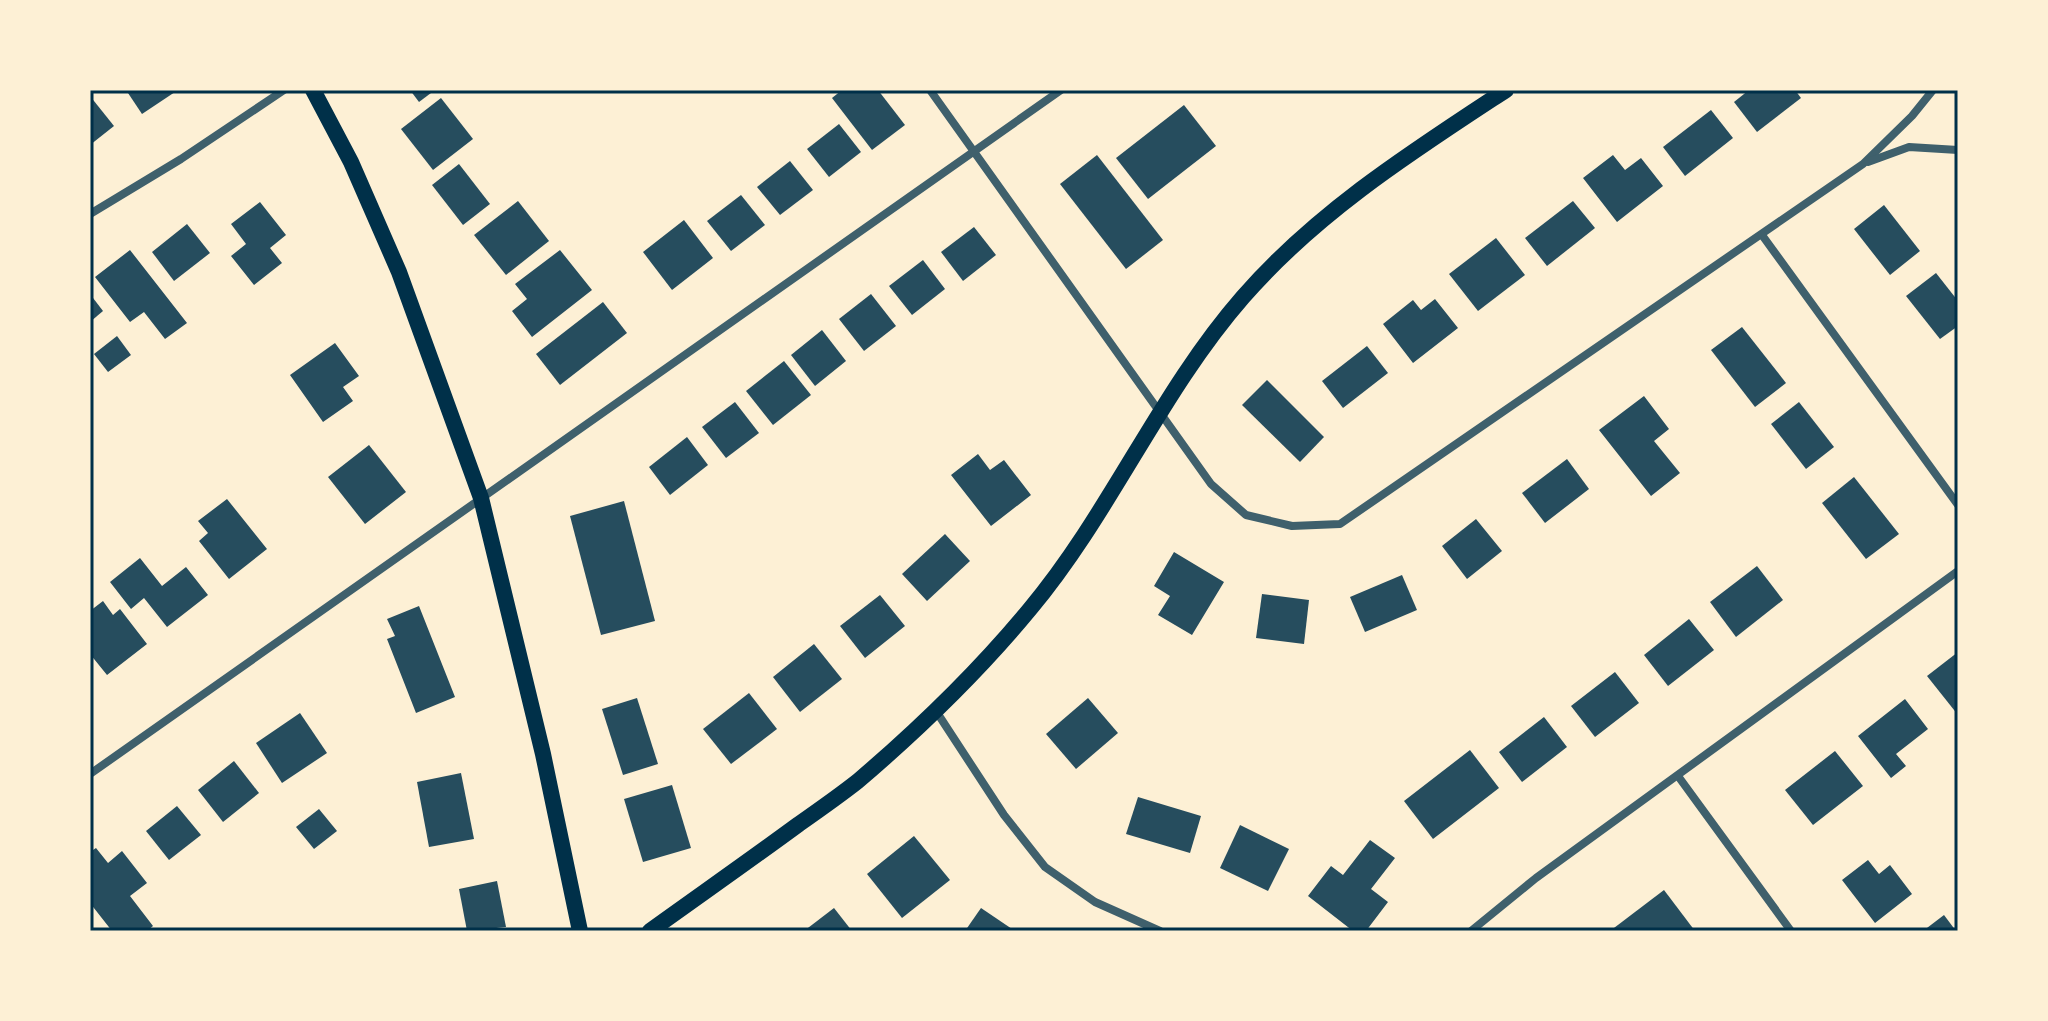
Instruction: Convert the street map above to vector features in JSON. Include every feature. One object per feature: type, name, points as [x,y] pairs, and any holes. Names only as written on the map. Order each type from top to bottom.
[{"type":"main road","points":[[313,90],[351,162],[399,272],[481,498],[543,754],[580,931]]},
{"type":"main road","points":[[650,931],[855,783],[977,671],[1032,607],[1076,546],[1160,412],[1243,297],[1306,232],[1367,185],[1506,90]]},
{"type":"street","points":[[90,214],[181,159],[284,90]]},
{"type":"street","points":[[930,90],[1211,484],[1246,515],[1292,526],[1340,524],[1863,164],[1912,116],[1933,90]]},
{"type":"street","points":[[90,774],[1061,90]]},
{"type":"street","points":[[1863,164],[1909,147],[1958,150]]},
{"type":"street","points":[[1762,235],[1958,505]]},
{"type":"street","points":[[1471,931],[1536,878],[1958,571]]},
{"type":"street","points":[[936,711],[1004,815],[1045,867],[1095,902],[1160,931]]},
{"type":"street","points":[[1678,776],[1791,931]]},
{"type":"building","points":[[126,90],[178,90],[142,114]]},
{"type":"building","points":[[410,90],[435,90],[419,102]]},
{"type":"building","points":[[842,90],[878,90],[905,125],[872,150],[832,98]]},
{"type":"building","points":[[1749,90],[1795,90],[1801,98],[1757,132],[1734,102]]},
{"type":"building","points":[[90,96],[114,126],[90,145]]},
{"type":"building","points":[[441,98],[473,139],[433,170],[401,129]]},
{"type":"building","points":[[1184,105],[1216,146],[1148,199],[1116,158]]},
{"type":"building","points":[[1711,110],[1733,138],[1685,176],[1663,147]]},
{"type":"building","points":[[839,124],[861,152],[829,177],[807,149]]},
{"type":"building","points":[[1097,155],[1163,240],[1126,269],[1060,184]]},
{"type":"building","points":[[1613,155],[1625,170],[1641,158],[1663,186],[1617,222],[1583,178]]},
{"type":"building","points":[[790,161],[813,190],[780,215],[757,187]]},
{"type":"building","points":[[459,164],[490,204],[463,225],[432,185]]},
{"type":"building","points":[[741,195],[765,225],[731,251],[707,221]]},
{"type":"building","points":[[518,201],[549,241],[506,275],[474,235]]},
{"type":"building","points":[[1573,201],[1595,228],[1547,266],[1525,238]]},
{"type":"building","points":[[260,202],[286,235],[270,248],[282,263],[254,285],[231,256],[246,244],[231,224]]},
{"type":"building","points":[[1884,205],[1920,251],[1890,275],[1854,229]]},
{"type":"building","points":[[684,220],[713,258],[672,290],[643,252]]},
{"type":"building","points":[[187,224],[210,253],[174,281],[152,252]]},
{"type":"building","points":[[974,227],[996,255],[963,281],[941,252]]},
{"type":"building","points":[[1496,238],[1525,275],[1478,311],[1449,274]]},
{"type":"building","points":[[130,250],[187,323],[165,339],[144,312],[130,322],[95,277]]},
{"type":"building","points":[[560,250],[592,290],[532,337],[512,311],[527,299],[515,284]]},
{"type":"building","points":[[923,260],[945,289],[912,315],[889,286]]},
{"type":"building","points":[[1936,273],[1958,301],[1958,326],[1940,339],[1906,296]]},
{"type":"building","points":[[90,294],[103,311],[90,322]]},
{"type":"building","points":[[871,294],[896,326],[864,351],[839,319]]},
{"type":"building","points":[[1435,299],[1458,328],[1413,363],[1383,324],[1413,300],[1421,310]]},
{"type":"building","points":[[603,302],[627,333],[560,385],[536,354]]},
{"type":"building","points":[[1742,327],[1786,383],[1755,407],[1711,350]]},
{"type":"building","points":[[822,330],[846,361],[815,386],[791,355]]},
{"type":"building","points":[[117,336],[131,355],[108,372],[94,354]]},
{"type":"building","points":[[335,343],[359,376],[343,387],[353,401],[323,422],[290,375]]},
{"type":"building","points":[[1367,346],[1388,373],[1343,408],[1322,381]]},
{"type":"building","points":[[784,361],[811,395],[773,425],[746,391]]},
{"type":"building","points":[[1267,380],[1324,437],[1300,462],[1242,405]]},
{"type":"building","points":[[1644,396],[1669,429],[1654,441],[1680,473],[1651,496],[1599,430]]},
{"type":"building","points":[[735,402],[759,433],[726,458],[702,427]]},
{"type":"building","points":[[1799,402],[1834,447],[1806,469],[1771,424]]},
{"type":"building","points":[[687,437],[708,465],[670,495],[649,467]]},
{"type":"building","points":[[369,445],[406,492],[365,524],[328,477]]},
{"type":"building","points":[[978,454],[990,470],[1004,460],[1031,495],[991,526],[951,475]]},
{"type":"building","points":[[1567,459],[1589,489],[1545,523],[1522,493]]},
{"type":"building","points":[[1854,477],[1899,534],[1866,559],[1822,503]]},
{"type":"building","points":[[227,499],[267,549],[229,579],[199,541],[208,533],[198,521]]},
{"type":"building","points":[[624,501],[655,621],[601,635],[570,516]]},
{"type":"building","points":[[1476,519],[1502,551],[1467,579],[1442,546]]},
{"type":"building","points":[[945,534],[970,561],[927,601],[902,574]]},
{"type":"building","points":[[1174,552],[1224,582],[1192,635],[1158,615],[1170,596],[1154,586]]},
{"type":"building","points":[[140,558],[162,586],[186,567],[208,595],[167,627],[144,598],[131,609],[110,582]]},
{"type":"building","points":[[1757,566],[1783,600],[1736,637],[1710,602]]},
{"type":"building","points":[[1402,575],[1417,610],[1365,632],[1350,597]]},
{"type":"building","points":[[1262,594],[1309,600],[1304,644],[1256,638]]},
{"type":"building","points":[[880,595],[905,626],[865,658],[840,626]]},
{"type":"building","points":[[103,601],[113,615],[120,609],[147,644],[107,675],[90,654],[90,611]]},
{"type":"building","points":[[419,606],[455,697],[416,713],[387,639],[395,636],[387,619]]},
{"type":"building","points":[[1689,619],[1714,650],[1668,686],[1644,655]]},
{"type":"building","points":[[814,644],[842,679],[800,712],[773,677]]},
{"type":"building","points":[[1958,652],[1958,715],[1927,676]]},
{"type":"building","points":[[1615,672],[1639,703],[1595,737],[1571,706]]},
{"type":"building","points":[[749,693],[777,729],[731,764],[703,729]]},
{"type":"building","points":[[637,698],[658,764],[623,775],[602,709]]},
{"type":"building","points":[[1088,698],[1118,733],[1076,769],[1046,734]]},
{"type":"building","points":[[1905,699],[1928,729],[1896,754],[1906,766],[1891,778],[1858,736]]},
{"type":"building","points":[[300,713],[327,753],[282,783],[256,743]]},
{"type":"building","points":[[1544,717],[1567,747],[1522,782],[1499,752]]},
{"type":"building","points":[[1470,750],[1499,788],[1433,839],[1404,801]]},
{"type":"building","points":[[1835,751],[1863,786],[1813,825],[1785,790]]},
{"type":"building","points":[[234,761],[259,793],[223,822],[198,790]]},
{"type":"building","points":[[461,773],[474,839],[429,847],[417,782]]},
{"type":"building","points":[[672,785],[691,848],[643,862],[624,799]]},
{"type":"building","points":[[1138,797],[1201,816],[1190,853],[1126,834]]},
{"type":"building","points":[[177,806],[201,835],[169,860],[146,831]]},
{"type":"building","points":[[319,809],[337,831],[314,849],[296,827]]},
{"type":"building","points":[[1240,825],[1289,849],[1268,891],[1220,868]]},
{"type":"building","points":[[914,836],[950,880],[902,918],[867,874]]},
{"type":"building","points":[[1370,840],[1395,858],[1371,889],[1388,902],[1366,931],[1353,931],[1308,896],[1331,866],[1343,875]]},
{"type":"building","points":[[96,848],[108,863],[122,851],[147,883],[130,896],[153,926],[147,931],[112,931],[90,903],[90,852]]},
{"type":"building","points":[[1868,860],[1879,874],[1890,865],[1912,894],[1875,923],[1842,880]]},
{"type":"building","points":[[497,881],[506,927],[467,931],[459,889]]},
{"type":"building","points":[[1664,890],[1695,931],[1610,931]]},
{"type":"building","points":[[834,908],[852,931],[804,931]]},
{"type":"building","points":[[981,908],[1015,931],[965,931]]},
{"type":"building","points":[[1944,915],[1956,931],[1923,931]]}]
